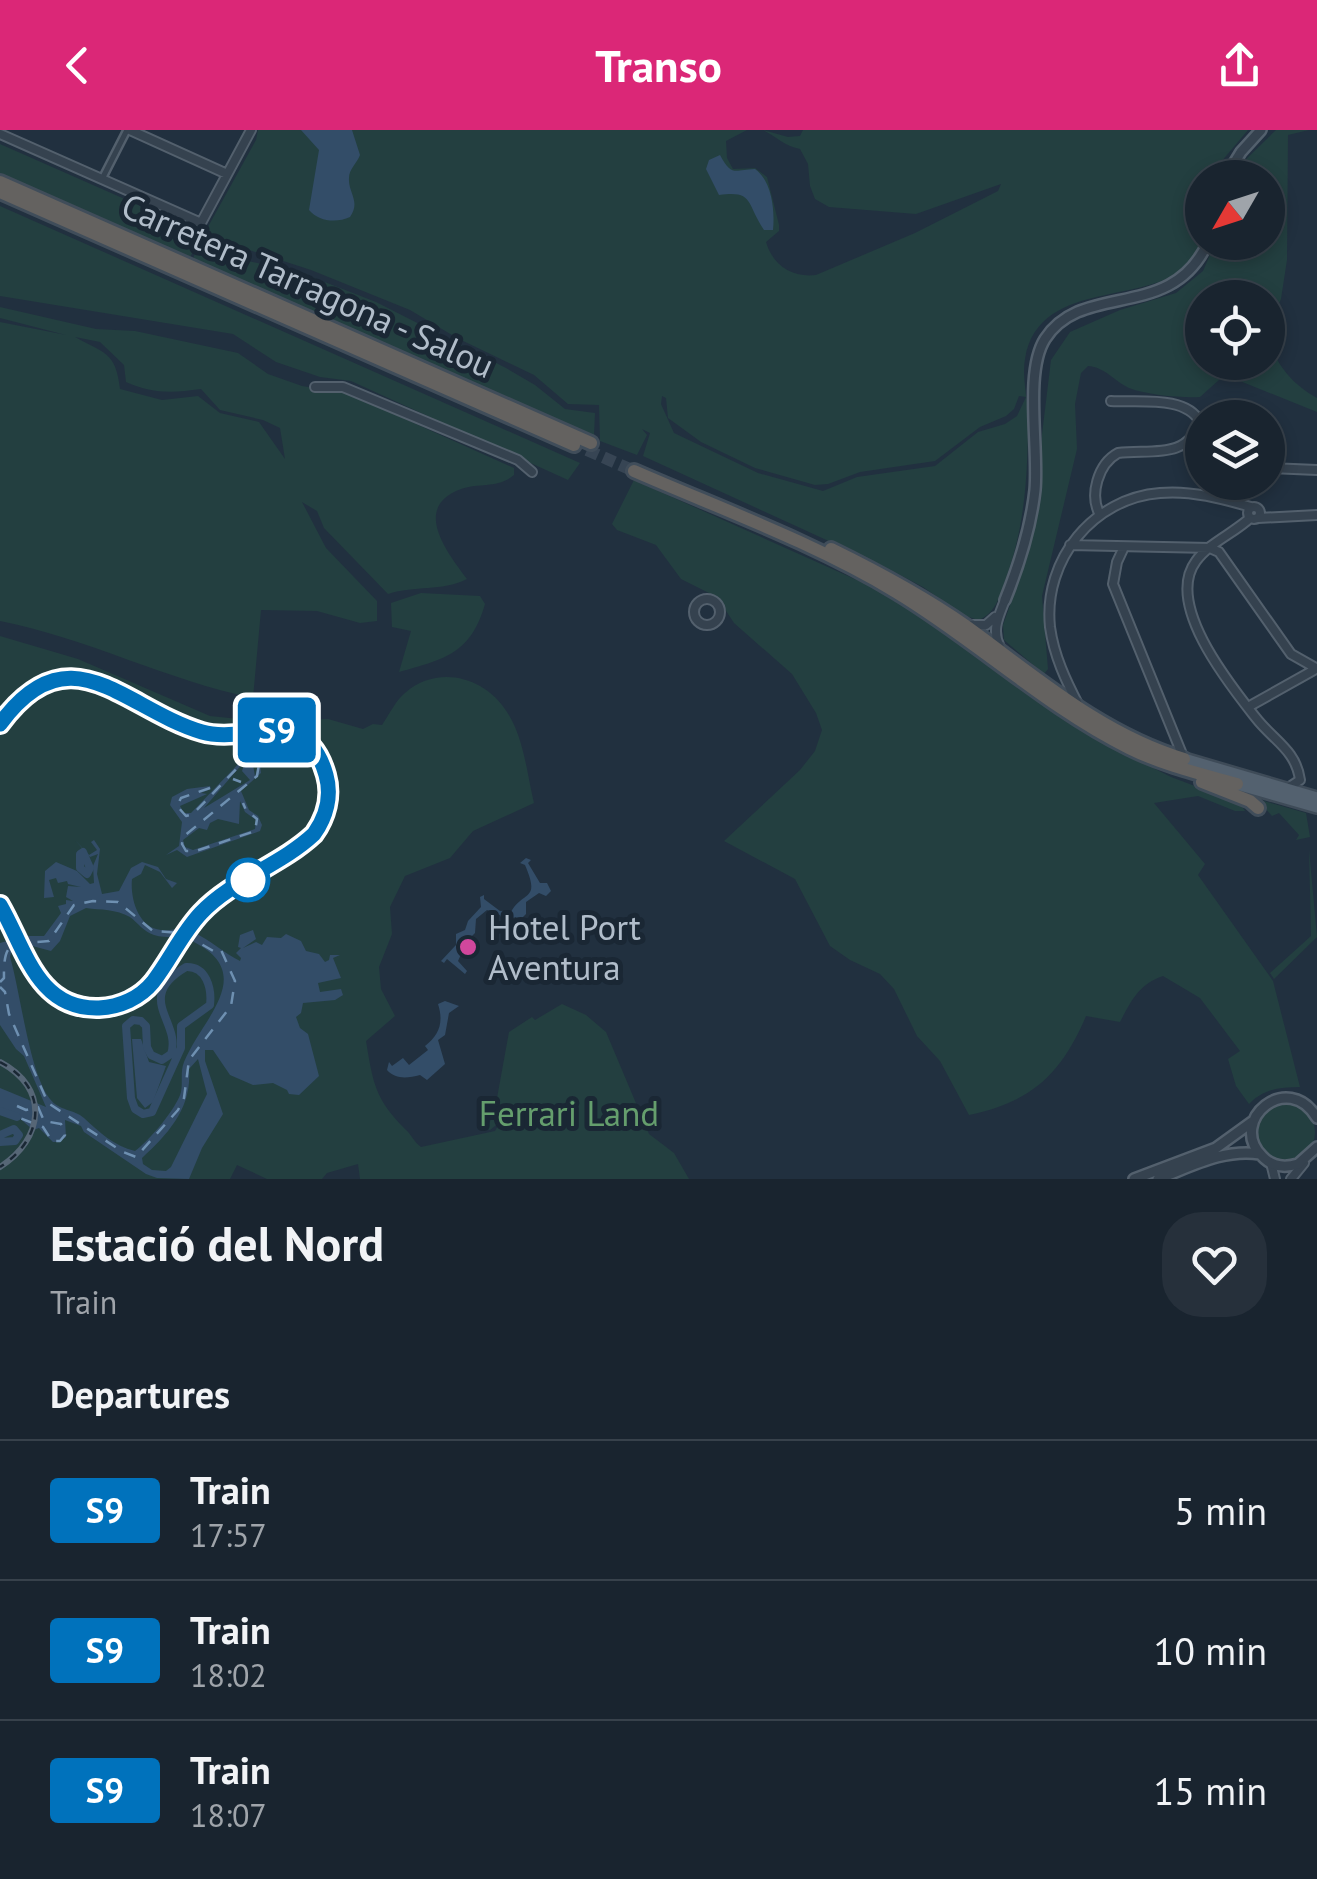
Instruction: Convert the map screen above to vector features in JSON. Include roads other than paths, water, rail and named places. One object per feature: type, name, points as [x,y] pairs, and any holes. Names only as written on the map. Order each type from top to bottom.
[{"type":"highway","name":"Carretera Tarragona - Salou","points":[[0,182],[589,446],[0,192]]},
{"type":"highway","points":[[1184,759],[1147,746],[1082,710],[911,590],[826,546],[636,467],[894,591],[1065,710],[1146,760],[1250,801],[1258,808]]},
{"type":"highway","points":[[1128,748],[1237,784]]},
{"type":"main road","points":[[1184,759],[1317,798]]},
{"type":"main road","points":[[1237,784],[1317,807]]},
{"type":"street","points":[[102,179],[129,130],[227,174]]},
{"type":"street","points":[[1,133],[201,223],[251,130]]},
{"type":"street","points":[[1236,160],[1261,130]]},
{"type":"street","points":[[1005,655],[995,631],[1025,540],[1035,491],[1036,365],[1044,342],[1062,321],[1074,314],[1154,293],[1176,283],[1198,260]]},
{"type":"street","points":[[315,387],[343,387],[518,460],[532,472]]},
{"type":"street","points":[[1100,515],[1096,509],[1097,484],[1111,457],[1182,447],[1191,440],[1200,422],[1194,412],[1180,406],[1112,400]]},
{"type":"street","points":[[1285,469],[1317,470]]},
{"type":"street","points":[[1082,710],[1064,676],[1052,640],[1050,612],[1051,593],[1070,545],[1081,529],[1127,499],[1161,492],[1201,494],[1254,513],[1317,515]]},
{"type":"street","points":[[1254,513],[1196,561],[1190,574],[1192,618],[1200,637],[1248,707],[1291,753],[1300,780],[1291,788],[1282,788]]},
{"type":"street","points":[[1070,545],[1210,548],[1219,552],[1291,654],[1315,669],[1248,707]]},
{"type":"street","points":[[1124,548],[1113,584],[1184,759]]},
{"type":"street","points":[[963,624],[986,625],[1006,600]]},
{"type":"street","points":[[1053,690],[1063,687],[1064,676]]},
{"type":"street","points":[[1134,1179],[1216,1148],[1254,1120],[1262,1107],[1276,1100],[1291,1098],[1317,1110]]},
{"type":"street","points":[[1306,1104],[1317,1118]]},
{"type":"street","points":[[1254,1120],[1252,1136],[1260,1154],[1270,1163],[1275,1179]]},
{"type":"street","points":[[1291,1179],[1317,1147]]},
{"type":"street","points":[[1158,1179],[1222,1155],[1260,1154]]},
{"type":"street","points":[[1270,1163],[1292,1166],[1305,1161]]},
{"type":"water","points":[[301,130],[352,130],[360,155],[349,175],[354,202],[350,217],[328,220],[309,210],[319,150]]},
{"type":"water","points":[[720,155],[731,169],[755,169],[761,174],[771,197],[773,230],[764,230],[744,197],[719,195],[706,169],[709,160]]},
{"type":"water","points":[[251,757],[260,763],[261,773],[241,791],[249,810],[258,816],[260,831],[187,857],[177,850],[166,855],[179,846],[182,822],[170,805],[172,797],[187,789],[210,786],[201,793],[207,794],[180,806],[184,813],[191,813],[242,760]],"holes":[[[252,761],[258,767],[255,776],[253,765],[244,765],[242,771],[250,780],[204,808],[244,762]],[[240,801],[245,812],[256,820],[255,829],[193,850],[185,847],[183,840],[199,828],[207,830],[218,819],[239,824]]]},
{"type":"water","points":[[75,840],[89,855],[97,850],[91,842],[94,840],[100,849],[97,874],[102,894],[119,891],[131,868],[142,862],[158,867],[166,879],[177,883],[172,888],[160,872],[145,865],[141,874],[132,879],[137,911],[153,928],[188,930],[240,961],[236,953],[241,948],[240,935],[253,930],[256,939],[243,948],[256,942],[262,945],[267,937],[281,938],[286,934],[301,941],[306,951],[319,954],[325,962],[330,955],[340,955],[333,958],[341,978],[318,983],[320,992],[341,989],[343,995],[335,1000],[303,1003],[296,1017],[300,1028],[308,1034],[319,1076],[299,1095],[289,1094],[273,1083],[253,1085],[230,1075],[213,1050],[205,1050],[223,1114],[189,1179],[146,1174],[84,1132],[81,1126],[65,1120],[66,1137],[53,1142],[39,1128],[33,1130],[16,1115],[0,1109],[0,1088],[46,1107],[24,1056],[0,1025],[0,943],[44,936],[61,913],[58,906],[66,904],[66,900],[73,901],[66,897],[68,886],[81,887],[67,881],[58,883],[56,878],[49,880],[54,897],[44,898],[45,871],[56,862],[94,883],[93,866],[98,854],[90,857]],"holes":[[[86,908],[119,912],[150,934],[192,941],[212,954],[222,968],[220,997],[184,1062],[178,1099],[135,1151],[114,1142],[80,1115],[50,1099],[36,1071],[10,957],[12,949],[25,944],[51,951],[60,941],[70,916]],[[198,1059],[207,1094],[171,1167],[166,1171],[152,1170],[143,1164],[142,1158],[177,1119],[187,1096],[189,1069]]]},
{"type":"water","points":[[526,858],[531,860],[528,863],[540,883],[547,883],[551,891],[546,896],[539,893],[526,902],[522,918],[529,927],[528,934],[520,936],[516,932],[516,917],[503,921],[500,915],[487,910],[476,919],[475,933],[458,961],[467,971],[465,974],[447,959],[441,961],[456,945],[456,934],[465,930],[481,907],[480,897],[484,895],[500,911],[511,912],[528,894],[529,877],[525,865],[520,863]]},
{"type":"water","points":[[445,1001],[459,1006],[449,1013],[445,1035],[438,1040],[445,1064],[427,1080],[420,1075],[394,1075],[387,1070],[389,1062],[392,1066],[403,1058],[409,1065],[428,1050],[425,1046],[440,1023],[438,1004]]},
{"type":"water","points":[[132,1039],[141,1039],[149,1062],[166,1066],[153,1102],[145,1108],[137,1098]]},
{"type":"waterway","points":[[83,852],[90,868],[87,874],[80,868],[83,852]]},
{"type":"waterway","points":[[186,967],[203,974],[210,1005],[181,1026],[181,1048],[152,1112],[143,1114],[135,1109],[131,1098],[126,1026],[133,1020],[141,1021],[146,1026],[151,1055],[162,1060],[171,1054],[171,1031],[161,1000],[171,978],[186,967]]},
{"type":"waterway","points":[[0,1111],[17,1117]]},
{"type":"waterway","points":[[0,1135],[14,1129],[19,1135],[15,1141],[0,1142]]},
{"type":"tunnel","points":[[587,450],[634,471]]},
{"type":"railway","points":[[0,724],[25,697],[49,683],[73,680],[97,684],[202,732],[290,733],[317,753],[328,791],[325,813],[314,833],[213,901],[188,929],[153,982],[138,996],[120,1004],[84,1007],[50,991],[0,905]]},
{"type":"railway","points":[[0,1062],[27,1085],[34,1099],[35,1114],[26,1142],[0,1167]]},
{"type":"train","name":"S9","points":[[0,724],[30,690],[61,679],[92,681],[198,731],[231,735],[272,730],[293,735],[313,750],[321,762],[329,793],[325,816],[314,834],[206,908],[152,982],[134,998],[116,1006],[86,1007],[51,992],[34,972],[0,905]]},
{"type":"place","name":"Hotel Port Aventura","points":[[468,947]]},
{"type":"park label","name":"Ferrari Land","points":[[569,1113]]}]
